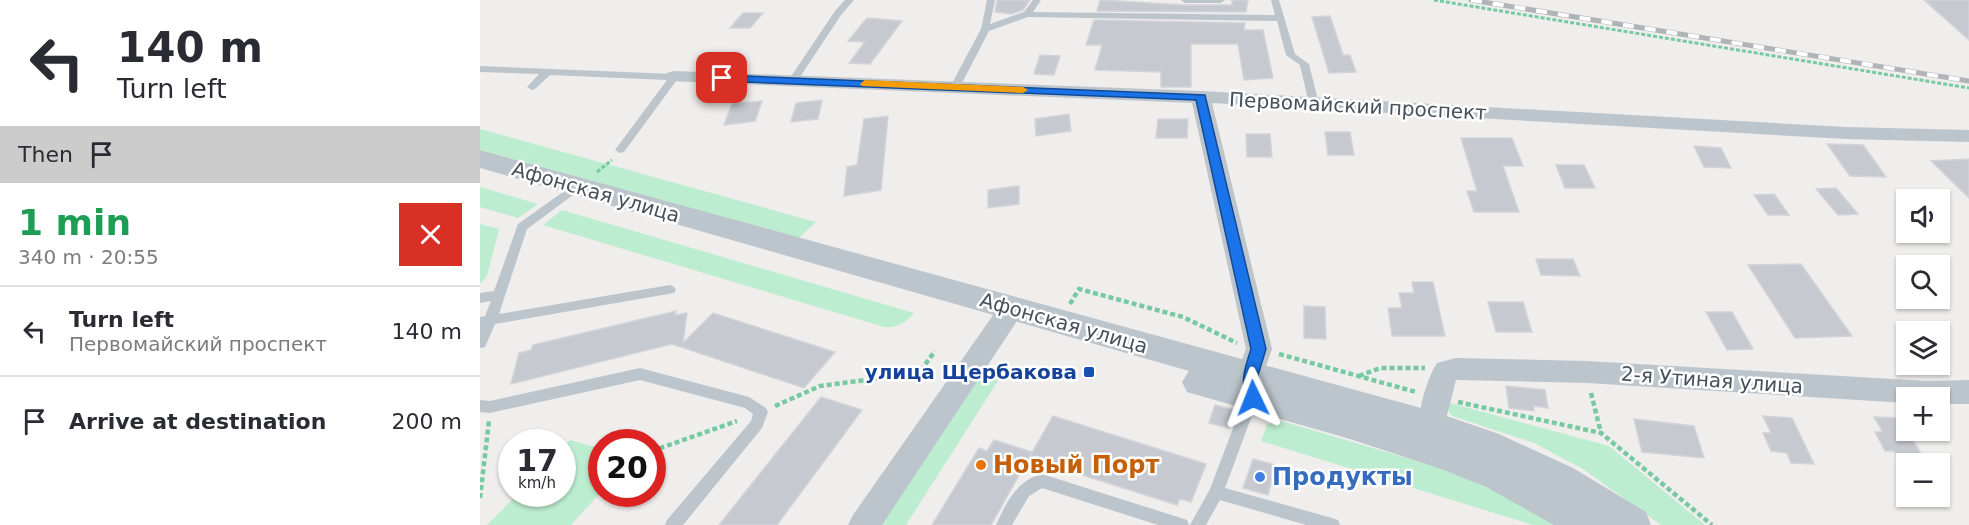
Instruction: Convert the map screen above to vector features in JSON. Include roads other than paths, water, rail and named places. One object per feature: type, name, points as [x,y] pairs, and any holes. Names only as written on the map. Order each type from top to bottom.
[{"type":"street","name":"Первомайский проспект","points":[[674,77],[1201,97],[1846,132],[1969,136]]},
{"type":"street","points":[[1201,97],[1247,320],[1254,374]]},
{"type":"street","name":"Афонская улица","points":[[480,159],[570,192],[1006,316],[1254,374],[1433,424],[1519,457],[1596,500],[1632,525]]},
{"type":"street","name":"Афонская улица","points":[[480,174],[570,192]]},
{"type":"street","points":[[864,525],[1006,316]]},
{"type":"street","name":"2-я Утиная улица","points":[[1433,424],[1443,377],[1447,371],[1456,369],[1587,372],[1927,393],[1969,392]]},
{"type":"street","name":"Афонская улица","points":[[1433,424],[1514,480],[1588,525]]},
{"type":"lane","points":[[793,81],[838,13],[850,0]]},
{"type":"lane","points":[[955,87],[985,29],[991,0]]},
{"type":"lane","points":[[1027,14],[1037,0]]},
{"type":"lane","points":[[1185,0],[1221,0]]},
{"type":"lane","points":[[1275,0],[1291,55],[1304,64],[1314,104]]},
{"type":"lane","points":[[985,29],[1027,14],[1280,18]]},
{"type":"lane","points":[[480,69],[674,77]]},
{"type":"lane","points":[[532,87],[546,73]]},
{"type":"lane","points":[[620,150],[674,77]]},
{"type":"lane","points":[[480,343],[485,322],[499,295],[522,227],[570,192]]},
{"type":"lane","points":[[485,322],[670,290]]},
{"type":"lane","points":[[480,298],[499,295]]},
{"type":"lane","points":[[485,406],[640,374],[749,403],[761,412],[758,424],[673,525]]},
{"type":"lane","points":[[1198,525],[1216,492],[1254,374]]},
{"type":"lane","points":[[1004,525],[1025,489],[1032,482],[1042,481],[1181,525]]},
{"type":"lane","points":[[1216,492],[1332,525]]},
{"type":"railway","points":[[1471,0],[1969,81]]},
{"type":"place","name":"улица Щербакова","points":[[1089,372]]},
{"type":"place","name":"Новый Порт","points":[[981,465]]},
{"type":"place","name":"Продукты","points":[[1260,477]]}]
